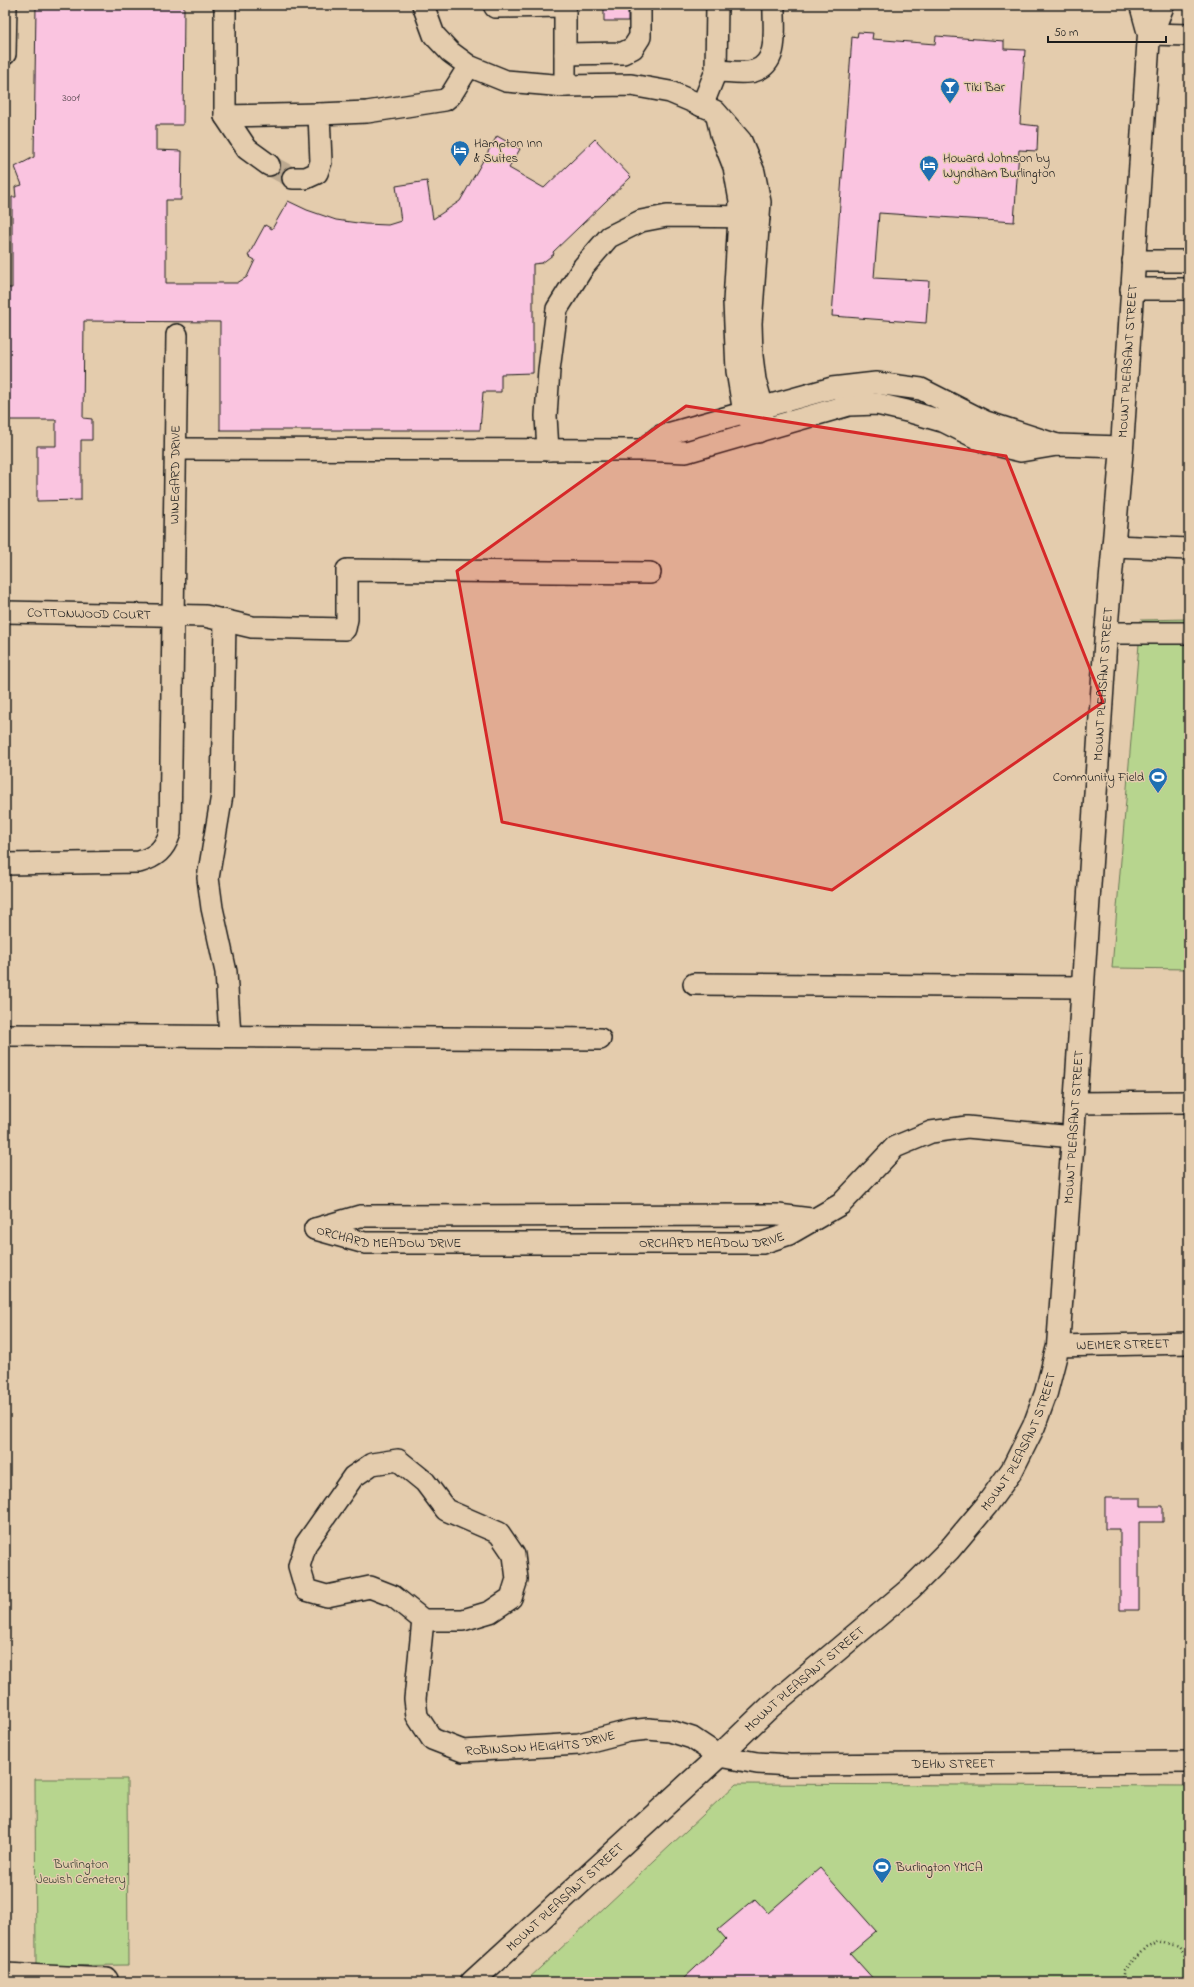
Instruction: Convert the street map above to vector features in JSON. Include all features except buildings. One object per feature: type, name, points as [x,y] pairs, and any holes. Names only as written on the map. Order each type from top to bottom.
[{"type":"main road","name":"MOUNT PLEASANT STREET","points":[[472,1982],[719,1756],[770,1707],[911,1588],[949,1550],[986,1506],[1012,1470],[1034,1426],[1046,1393],[1058,1346],[1076,1103],[1082,987],[1106,633],[1122,447],[1131,289],[1149,33],[1141,5]]},
{"type":"main road","name":"MOUNT PLEASANT STREET","points":[[1149,33],[1155,25],[1162,5]]},
{"type":"street","points":[[5,54],[6,5]]},
{"type":"street","points":[[225,5],[225,116],[246,149],[269,165]]},
{"type":"street","points":[[422,5],[434,35],[450,52],[468,66],[506,81],[565,86],[631,86],[670,92],[709,108]]},
{"type":"street","points":[[494,5],[495,7],[565,5],[565,86]]},
{"type":"street","points":[[565,54],[623,53],[633,48],[640,37],[640,5]]},
{"type":"street","points":[[717,5],[716,71],[709,108],[734,167],[740,201],[749,217],[752,356],[755,380],[754,410],[758,432]]},
{"type":"street","points":[[716,71],[753,72],[769,62],[773,52],[774,5]]},
{"type":"street","points":[[1149,33],[1189,35]]},
{"type":"street","points":[[225,116],[367,112],[445,100],[451,95],[468,66]]},
{"type":"street","points":[[293,178],[306,178],[317,174],[320,167],[318,114]]},
{"type":"street","points":[[548,450],[546,416],[549,370],[557,309],[584,266],[609,237],[641,221],[667,216],[749,217]]},
{"type":"street","points":[[1133,261],[1189,261]]},
{"type":"street","points":[[1131,289],[1189,289]]},
{"type":"street","name":"WINEGARD DRIVE","points":[[5,864],[130,863],[155,856],[162,850],[170,833],[177,335]]},
{"type":"street","points":[[643,450],[660,436],[832,388],[876,383],[922,389],[986,422],[1057,445]]},
{"type":"street","points":[[176,449],[643,450],[686,452],[849,405],[877,404],[945,422],[987,443],[1021,451],[1057,445],[1122,447]]},
{"type":"street","points":[[1113,546],[1189,549]]},
{"type":"street","name":"COTTONWOOD COURT","points":[[5,612],[205,616],[252,627],[344,629],[347,619],[347,570],[650,573]]},
{"type":"street","points":[[225,621],[222,795],[208,878],[210,900],[226,972],[230,1036]]},
{"type":"street","points":[[1106,633],[1189,633]]},
{"type":"street","points":[[694,984],[1082,987]]},
{"type":"street","points":[[5,1035],[600,1039]]},
{"type":"street","points":[[1076,1103],[1189,1102]]},
{"type":"street","name":"ORCHARD MEADOW DRIVE","points":[[811,1220],[778,1215],[360,1216],[315,1229],[364,1243],[762,1243],[789,1234],[841,1204],[895,1147],[931,1132],[967,1127],[1073,1137]]},
{"type":"street","name":"WEIMER STREET","points":[[1058,1346],[1189,1343]]},
{"type":"street","points":[[398,1460],[425,1482],[446,1510],[499,1533],[514,1555],[517,1578],[511,1598],[490,1612],[462,1620],[423,1620],[393,1596],[370,1587],[328,1596],[306,1590],[299,1566],[306,1544],[353,1477],[372,1464],[398,1460]]},
{"type":"street","name":"ROBINSON HEIGHTS DRIVE","points":[[423,1620],[416,1699],[417,1716],[432,1739],[462,1751],[579,1744],[629,1731],[648,1729],[670,1731],[692,1738],[719,1756]]},
{"type":"street","name":"DEHN STREET","points":[[719,1756],[757,1763],[790,1765],[1189,1762]]},
{"type":"street","points":[[5,1974],[107,1979]]},
{"type":"path","points":[[1121,1982],[1124,1970],[1146,1947],[1158,1941],[1178,1948],[1189,1964]]},
{"type":"highlighted area","points":[[686,406],[1006,456],[1103,702],[832,890],[502,822],[457,571]]},
{"type":"green space","name":"Community Field","points":[[1189,619],[1189,969],[1112,968],[1141,620]]},
{"type":"green space","name":"Burlington Jewish Cemetery","points":[[35,1779],[127,1779],[128,1965],[36,1966]]},
{"type":"green space","name":"Burlington YMCA","points":[[736,1784],[1189,1786],[1189,1982],[525,1982]]},
{"type":"tunnel","points":[[269,165],[293,178]]},
{"type":"place","name":"Tiki Bar","points":[[950,104]]},
{"type":"place","name":"Hampton Inn & Suites","points":[[460,167]]},
{"type":"place","name":"Howard Johnson by Wyndham Burlington","points":[[929,182]]},
{"type":"place","name":"Community Field","points":[[1158,794]]},
{"type":"place","name":"Burlington YMCA","points":[[882,1884]]}]
